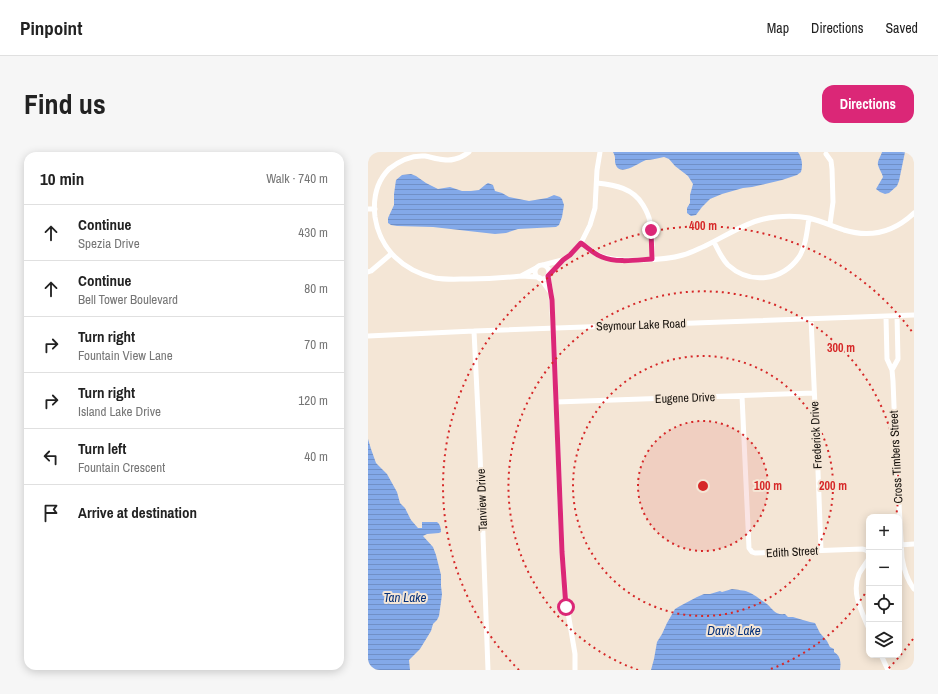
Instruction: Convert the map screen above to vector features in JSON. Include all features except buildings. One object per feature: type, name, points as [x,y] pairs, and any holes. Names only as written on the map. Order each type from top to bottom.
[{"type":"street","points":[[469,152],[455,160],[445,160],[420,154],[403,160],[389,170],[382,178],[376,192],[375,209],[379,233],[391,254],[410,269],[436,278],[451,280],[495,279],[521,276],[546,278],[581,243],[590,225],[595,208],[600,152]]},
{"type":"street","points":[[826,154],[831,161],[834,202],[830,224]]},
{"type":"street","points":[[597,184],[620,187],[629,190],[641,201],[648,213],[650,221],[652,259]]},
{"type":"street","points":[[368,210],[375,209]]},
{"type":"street","points":[[581,243],[602,257],[610,259],[652,259],[683,255],[714,242],[741,227],[774,217],[785,216],[809,218],[854,233],[873,233],[896,227],[907,220],[914,213]]},
{"type":"street","points":[[714,242],[724,260],[736,271],[746,276],[770,277],[783,272],[799,257],[803,250],[809,218]]},
{"type":"street","points":[[368,272],[391,254]]},
{"type":"street","points":[[521,276],[540,265],[563,260]]},
{"type":"street","points":[[542,265],[549,269],[551,293],[566,607],[574,651],[575,670]]},
{"type":"street","points":[[536,268],[536,275],[551,293]]},
{"type":"street","name":"Cross Timbers Street","points":[[892,370],[898,359],[897,316]]},
{"type":"street","name":"Seymour Lake Road","points":[[368,336],[474,330],[914,316]]},
{"type":"street","name":"Cross Timbers Street","points":[[886,317],[887,359],[892,370],[898,514]]},
{"type":"street","name":"Frederick Drive","points":[[811,319],[821,550]]},
{"type":"street","name":"Tanview Drive","points":[[474,330],[488,670]]},
{"type":"street","name":"Eugene Drive","points":[[556,402],[814,393]]},
{"type":"street","name":"Edith Street","points":[[742,396],[750,550],[755,553],[821,550],[866,550]]},
{"type":"street","points":[[902,545],[914,544]]},
{"type":"street","name":"Cross Timbers Street","points":[[901,550],[907,578],[914,589]]},
{"type":"street","points":[[866,562],[858,576],[857,596],[866,622]]},
{"type":"street","points":[[882,658],[888,670]]},
{"type":"water","points":[[613,152],[798,152],[802,167],[801,172],[797,175],[782,180],[743,188],[710,199],[696,215],[691,216],[687,213],[687,208],[690,203],[690,195],[693,184],[688,176],[675,166],[669,159],[664,157],[646,160],[624,170],[617,167]]},
{"type":"water","points":[[882,152],[905,152],[897,186],[889,193],[885,194],[876,189],[883,177],[878,166]]},
{"type":"water","points":[[411,174],[438,189],[450,187],[462,191],[471,191],[479,190],[488,183],[493,185],[495,191],[509,197],[529,201],[547,198],[554,195],[562,199],[564,205],[562,217],[559,225],[556,227],[518,229],[506,233],[495,234],[433,227],[391,225],[388,223],[388,218],[394,205],[396,180],[402,175]]},
{"type":"water","name":"Tan Lake","points":[[368,439],[376,463],[387,474],[397,492],[400,503],[405,508],[411,520],[418,528],[422,528],[422,522],[437,522],[441,529],[441,532],[439,533],[427,534],[423,536],[433,547],[441,575],[442,594],[439,616],[433,624],[431,631],[420,649],[409,660],[410,670],[368,670]]},
{"type":"water","name":"Davis Lake","points":[[732,589],[750,593],[767,604],[776,613],[785,614],[788,617],[815,623],[820,633],[830,647],[834,649],[834,652],[839,658],[840,670],[651,670],[657,642],[675,609],[704,594]]},
{"type":"route","points":[[566,607],[562,552],[552,300],[548,276],[581,243],[602,257],[610,259],[652,259],[651,230]]}]
